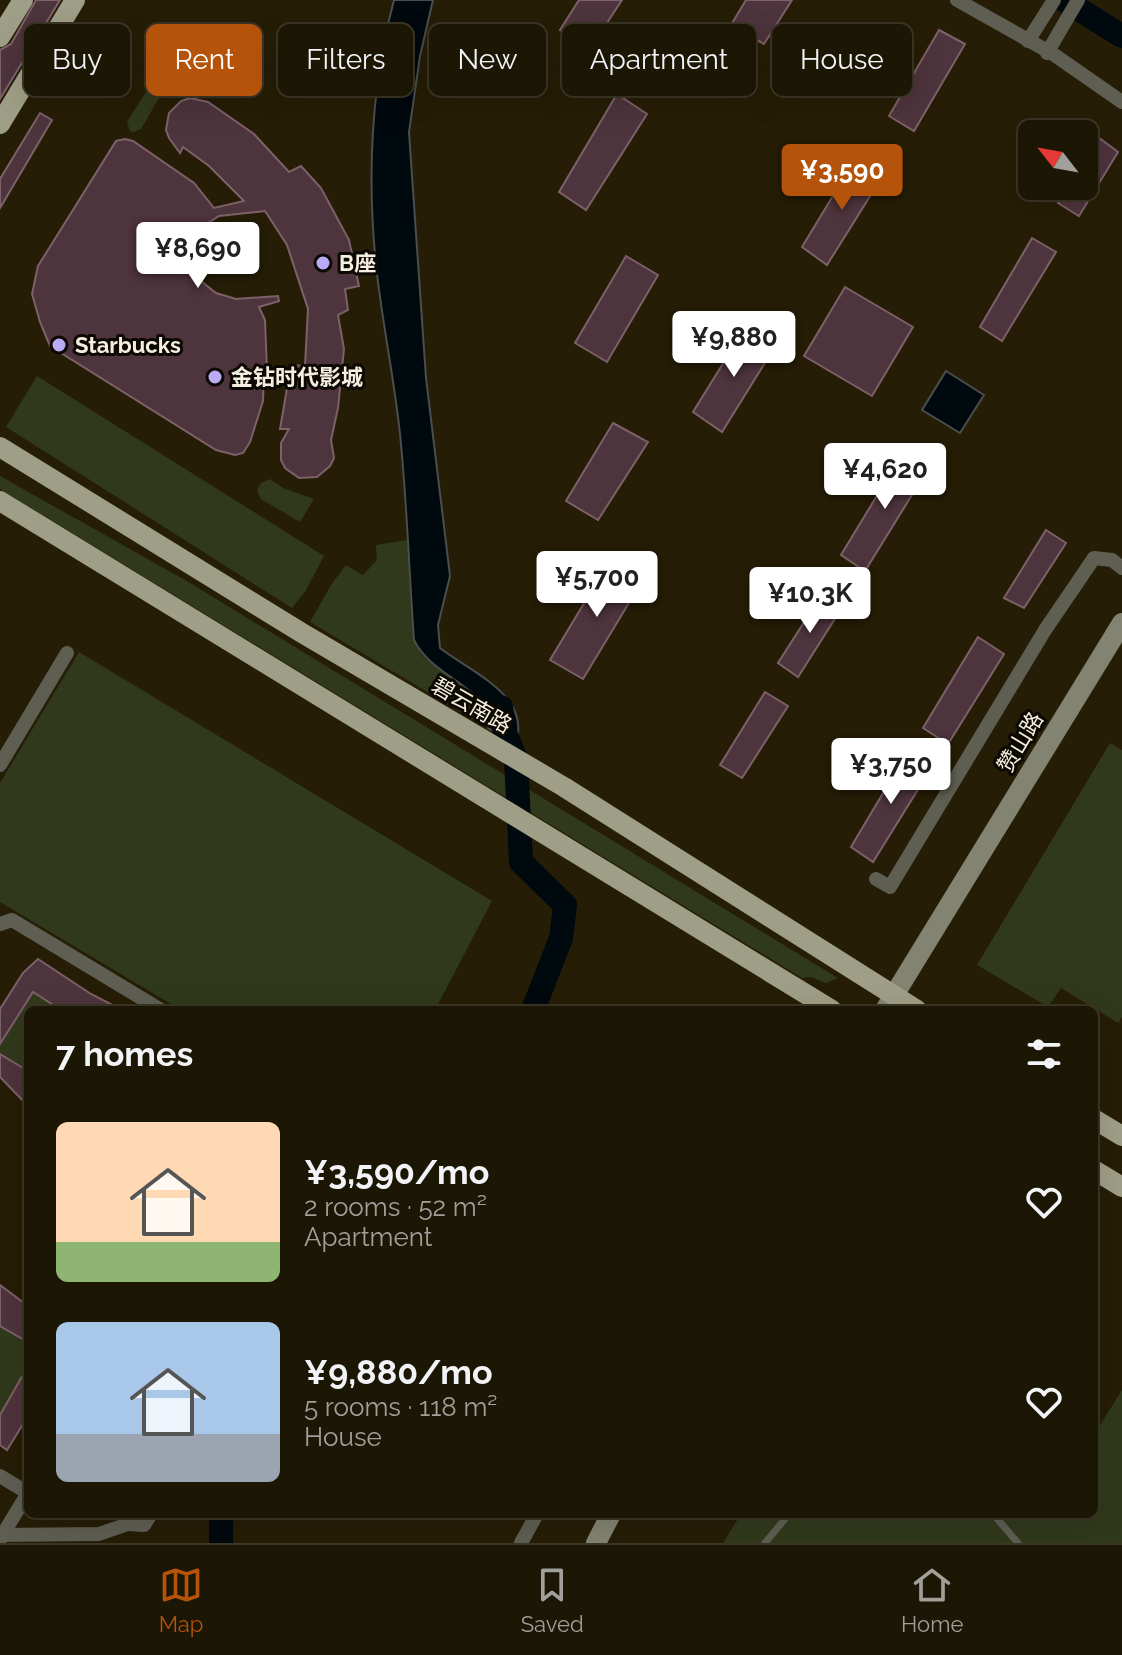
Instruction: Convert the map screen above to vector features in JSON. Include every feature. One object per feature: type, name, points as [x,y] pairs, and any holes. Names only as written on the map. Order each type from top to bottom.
[{"type":"main road","points":[[0,37],[23,0]]},
{"type":"main road","points":[[0,124],[75,0]]},
{"type":"main road","name":"碧云南路","points":[[0,447],[302,633],[564,787],[889,1003]]},
{"type":"main road","points":[[0,501],[825,1006]]},
{"type":"main road","points":[[1098,1121],[1122,1136]]},
{"type":"main road","points":[[1098,1172],[1122,1187]]},
{"type":"street","points":[[957,0],[1053,54],[1122,102]]},
{"type":"street","points":[[1028,41],[1054,0]]},
{"type":"street","points":[[1047,53],[1078,0]]},
{"type":"street","points":[[876,879],[890,887],[1045,630],[1094,558],[1112,560],[1122,568]]},
{"type":"street","name":"赞山路","points":[[889,1003],[1122,623]]},
{"type":"street","points":[[0,765],[67,653]]},
{"type":"street","points":[[4,919],[154,1006]]},
{"type":"street","points":[[0,1476],[24,1491]]},
{"type":"street","points":[[1,1536],[24,1499]]},
{"type":"street","points":[[1,1536],[99,1534],[127,1519],[144,1525],[148,1518]]},
{"type":"street","points":[[521,1543],[535,1518]]},
{"type":"street","points":[[596,1543],[609,1518]]},
{"type":"lane","points":[[765,1543],[786,1518]]},
{"type":"lane","points":[[996,1518],[1018,1543]]},
{"type":"green space","points":[[146,92],[146,96],[160,96],[141,129],[130,131],[127,122]]},
{"type":"green space","points":[[37,376],[324,556],[305,592],[292,608],[6,427]]},
{"type":"green space","points":[[0,476],[185,580],[838,978],[826,983],[811,977],[802,978],[0,489]]},
{"type":"green space","points":[[270,479],[283,488],[314,499],[300,522],[261,499],[257,490],[261,483]]},
{"type":"green space","points":[[407,540],[414,640],[422,656],[455,677],[462,687],[484,702],[493,716],[488,728],[310,622],[346,565],[363,575],[377,560],[376,545]]},
{"type":"green space","points":[[79,652],[492,901],[437,1006],[174,1006],[0,902],[0,783]]},
{"type":"green space","points":[[1110,743],[1122,750],[1122,1017],[1118,1023],[1098,1011],[1098,1006],[1090,1006],[1061,988],[1046,1006],[977,965]]},
{"type":"green space","points":[[33,992],[55,1006],[24,1006]]},
{"type":"green space","points":[[24,1006],[24,1069],[0,1054],[0,1044]]},
{"type":"green space","points":[[0,1326],[24,1340],[24,1373],[0,1415]]},
{"type":"green space","points":[[1122,1390],[1122,1543],[723,1543],[739,1518],[1098,1518],[1098,1429]]},
{"type":"shaded area","points":[[394,0],[433,0],[420,56],[409,132],[426,378],[450,576],[438,625],[440,648],[482,676],[507,698],[515,711],[518,726],[516,743],[488,728],[493,716],[485,705],[430,661],[414,640],[400,434],[379,286],[372,198],[376,96],[413,96],[413,24],[388,24]]},
{"type":"shaded area","points":[[946,371],[984,395],[960,433],[922,410]]},
{"type":"building","points":[[36,0],[60,0],[45,24],[24,24],[24,59],[0,99],[0,50],[11,44]]},
{"type":"building","points":[[579,0],[622,0],[606,24],[564,24]]},
{"type":"building","points":[[746,0],[792,0],[777,24],[772,24],[772,31],[764,44],[756,39],[756,24],[732,24]]},
{"type":"building","points":[[939,30],[965,44],[914,131],[889,116],[901,96],[912,96],[912,76]]},
{"type":"building","points":[[616,96],[647,114],[586,210],[559,192]]},
{"type":"building","points":[[190,98],[208,102],[254,134],[289,172],[301,166],[321,188],[349,240],[359,286],[345,289],[348,310],[338,315],[344,349],[338,408],[331,440],[334,458],[317,477],[299,478],[285,468],[281,460],[281,443],[289,429],[280,429],[291,365],[305,366],[308,309],[287,245],[265,211],[219,216],[197,235],[192,251],[201,281],[216,293],[236,299],[278,296],[279,301],[259,307],[265,320],[267,372],[264,372],[263,401],[250,442],[243,453],[235,455],[216,450],[50,346],[40,322],[32,294],[38,266],[116,141],[133,141],[194,183],[214,208],[244,201],[209,166],[183,147],[180,153],[169,138],[166,130],[169,113],[181,101]]},
{"type":"building","points":[[40,113],[52,120],[0,208],[0,179]]},
{"type":"building","points":[[1098,137],[1118,152],[1098,185]]},
{"type":"building","points":[[854,161],[882,177],[827,265],[802,247]]},
{"type":"building","points":[[1060,200],[1089,200],[1079,216],[1058,203]]},
{"type":"building","points":[[1032,238],[1056,252],[1002,341],[980,327]]},
{"type":"building","points":[[626,256],[658,275],[607,362],[575,343]]},
{"type":"building","points":[[845,287],[913,327],[872,396],[804,356]]},
{"type":"building","points":[[745,328],[776,345],[722,432],[693,412]]},
{"type":"building","points":[[613,423],[648,442],[598,520],[566,501]]},
{"type":"building","points":[[904,451],[928,469],[865,571],[841,555]]},
{"type":"building","points":[[1046,530],[1066,543],[1024,608],[1004,598]]},
{"type":"building","points":[[610,560],[644,578],[583,679],[550,660]]},
{"type":"building","points":[[822,594],[843,606],[798,677],[778,663]]},
{"type":"building","points":[[978,637],[1004,654],[948,744],[923,728]]},
{"type":"building","points":[[765,692],[788,706],[742,778],[720,765]]},
{"type":"building","points":[[908,751],[932,767],[873,862],[851,847]]},
{"type":"building","points":[[38,959],[114,1006],[55,1006],[33,992],[0,1044],[0,1009],[23,973]]},
{"type":"building","points":[[0,1054],[24,1069],[24,1102],[0,1077]]},
{"type":"building","points":[[0,1285],[24,1303],[24,1340],[0,1326]]},
{"type":"building","points":[[24,1373],[24,1422],[7,1450],[0,1445],[0,1415]]},
{"type":"waterway","points":[[1064,0],[1122,36]]},
{"type":"waterway","points":[[501,707],[504,730],[516,759],[521,862],[565,905],[561,938],[535,1006]]},
{"type":"waterway","points":[[221,1518],[221,1543]]},
{"type":"place","name":"B座","points":[[323,263]]},
{"type":"place","name":"Starbucks","points":[[59,345]]},
{"type":"place","name":"金钻时代影城","points":[[215,377]]}]
